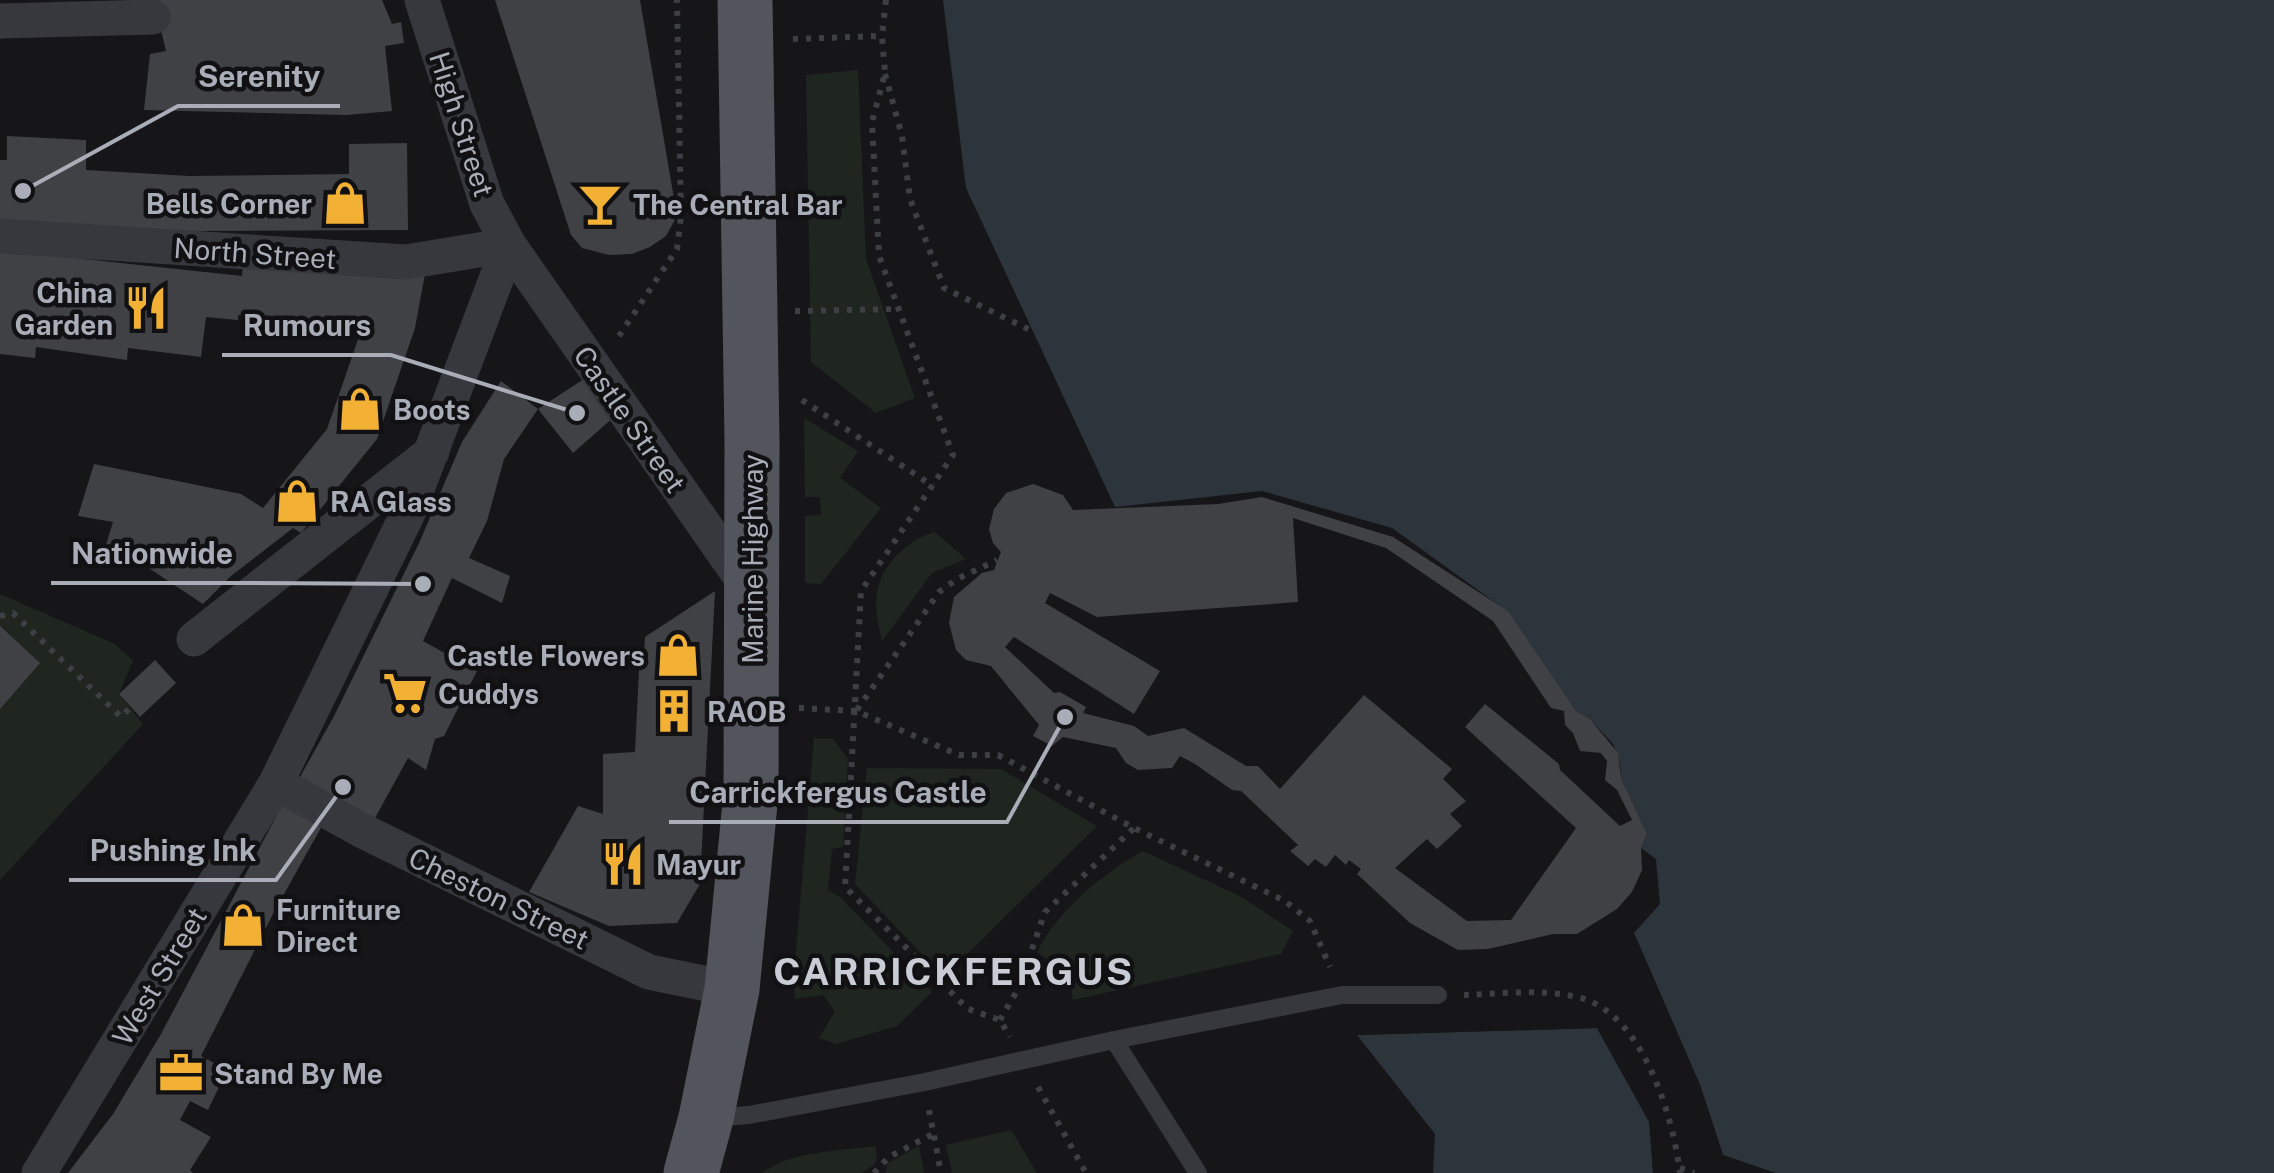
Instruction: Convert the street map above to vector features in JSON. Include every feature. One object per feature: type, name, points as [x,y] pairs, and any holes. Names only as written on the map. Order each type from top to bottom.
[{"type":"main road","name":"Marine Highway","points":[[692,1173],[732,990],[751,793],[745,20]]},
{"type":"street","name":"High Street","points":[[422,0],[487,204],[508,245]]},
{"type":"street","points":[[0,11],[0,34]]},
{"type":"street","points":[[0,21],[153,17]]},
{"type":"street","name":"North Street","points":[[0,236],[406,262],[508,245]]},
{"type":"street","name":"Castle Street","points":[[508,245],[752,593]]},
{"type":"street","name":"West Street","points":[[39,1173],[276,783],[408,513],[508,245]]},
{"type":"street","points":[[194,639],[433,452]]},
{"type":"street","name":"Cheston Street","points":[[276,783],[362,830],[649,972],[732,990]]},
{"type":"lane","points":[[706,1118],[749,1115],[925,1082],[1342,996],[1438,996]]},
{"type":"lane","points":[[1114,1040],[1198,1173]]},
{"type":"path","points":[[590,362],[607,353],[677,249],[681,216],[676,0]]},
{"type":"path","points":[[886,0],[882,36],[885,73],[902,136],[910,199],[944,288],[1032,331]]},
{"type":"path","points":[[745,20],[882,36]]},
{"type":"path","points":[[885,73],[872,122],[879,256],[953,455],[861,591],[845,887],[968,1008],[1000,1020],[1086,1173]]},
{"type":"path","points":[[750,312],[899,309]]},
{"type":"path","points":[[802,400],[933,486]]},
{"type":"path","points":[[856,711],[939,592],[996,560]]},
{"type":"path","points":[[0,616],[13,613],[121,717],[131,707]]},
{"type":"path","points":[[753,706],[856,711],[959,756],[998,755],[1134,828],[1285,901],[1310,921],[1342,996]]},
{"type":"path","points":[[1000,1020],[1018,989],[1045,912],[1134,828]]},
{"type":"path","points":[[1438,996],[1554,992],[1583,998],[1612,1012],[1652,1074],[1670,1116],[1680,1171],[1694,1173]]},
{"type":"path","points":[[925,1082],[942,1173]]},
{"type":"path","points":[[871,1172],[932,1134]]},
{"type":"shaded area","points":[[943,0],[2274,0],[2274,1173],[1775,1173],[1723,1155],[1700,1085],[1634,933],[1660,904],[1656,859],[1641,848],[1647,834],[1621,778],[1613,744],[1590,719],[1576,711],[1507,611],[1392,528],[1262,491],[1115,507],[966,188]]},
{"type":"shaded area","points":[[858,70],[866,259],[915,398],[876,413],[811,362],[806,75]]},
{"type":"shaded area","points":[[804,418],[858,451],[840,478],[881,508],[821,584],[805,583],[805,516],[821,515],[820,497],[805,497]]},
{"type":"shaded area","points":[[935,532],[966,559],[932,573],[882,641],[876,599],[884,573],[906,547]]},
{"type":"shaded area","points":[[0,594],[115,644],[133,661],[119,694],[143,724],[0,880]]},
{"type":"shaded area","points":[[814,738],[833,739],[848,759],[843,847],[832,849],[828,890],[840,897],[932,992],[897,1026],[836,1044],[819,1038],[835,1011],[823,995],[795,999]]},
{"type":"shaded area","points":[[867,768],[1001,769],[1097,826],[944,977],[855,884]]},
{"type":"shaded area","points":[[1143,851],[1242,897],[1293,931],[1281,954],[1073,1000],[1070,978],[1037,952],[1082,894]]},
{"type":"shaded area","points":[[1597,1028],[1650,1122],[1653,1173],[1433,1173],[1435,1134],[1357,1035]]},
{"type":"shaded area","points":[[1011,1130],[1037,1173],[952,1173],[946,1145]]},
{"type":"shaded area","points":[[875,1146],[875,1162],[861,1173],[762,1173],[801,1156]]},
{"type":"shaded area","points":[[919,1146],[924,1173],[885,1173],[888,1163]]},
{"type":"pier","points":[[1629,933],[1634,933],[1700,1085],[1723,1155],[1775,1173],[1760,1173],[1719,1157],[1696,1086]]},
{"type":"pier","points":[[1599,1024],[1654,1120],[1658,1173],[1653,1173],[1649,1122],[1597,1028],[1357,1035],[1357,1030]]},
{"type":"building","points":[[154,0],[382,0],[392,24],[401,22],[404,43],[385,46],[392,111],[347,115],[144,110],[150,54],[166,51]]},
{"type":"building","points":[[495,0],[640,0],[677,216],[666,236],[650,247],[632,254],[609,255],[582,248],[571,235]]},
{"type":"building","points":[[7,136],[86,140],[86,170],[189,176],[349,174],[349,144],[407,143],[408,230],[188,231],[0,222],[0,160],[7,160]]},
{"type":"building","points":[[0,250],[242,276],[243,262],[425,274],[415,328],[377,439],[301,533],[293,528],[231,576],[203,604],[135,559],[104,551],[113,522],[78,516],[94,464],[241,494],[263,508],[327,429],[363,325],[238,315],[238,320],[206,317],[201,357],[128,348],[127,360],[36,347],[35,358],[0,354]]},
{"type":"building","points":[[590,375],[614,417],[573,453],[538,409]]},
{"type":"building","points":[[501,381],[538,409],[504,459],[487,521],[469,558],[510,576],[502,603],[452,578],[423,641],[477,671],[444,736],[435,739],[426,770],[408,758],[370,827],[295,786],[420,541],[462,442]]},
{"type":"building","points":[[1033,484],[1063,495],[1073,510],[1218,504],[1262,497],[1393,537],[1508,611],[1576,711],[1590,719],[1618,753],[1621,778],[1647,834],[1641,848],[1642,870],[1632,892],[1617,909],[1577,934],[1553,934],[1488,949],[1458,950],[1410,923],[1357,874],[1361,869],[1349,860],[1346,865],[1335,855],[1326,867],[1315,859],[1308,866],[1290,851],[1298,845],[1241,791],[1232,790],[1180,756],[1172,768],[1138,770],[1126,763],[1116,748],[1063,737],[1052,746],[1033,736],[1039,725],[991,666],[966,660],[956,650],[949,623],[954,597],[982,573],[994,570],[1001,552],[989,529],[994,509],[1006,493]],"holes":[[[1293,518],[1386,548],[1493,621],[1551,708],[1564,711],[1565,725],[1580,751],[1601,753],[1607,761],[1605,780],[1617,790],[1632,820],[1620,826],[1560,770],[1559,764],[1485,704],[1465,727],[1576,828],[1511,920],[1467,921],[1395,868],[1427,839],[1437,849],[1462,826],[1450,814],[1466,801],[1443,779],[1452,769],[1364,695],[1280,789],[1258,766],[1246,766],[1184,728],[1148,736],[1134,726],[1083,713],[1086,707],[1060,692],[1054,693],[1005,647],[1014,637],[1134,714],[1160,671],[1045,603],[1050,593],[1097,617],[1298,602]]]},
{"type":"building","points":[[715,591],[700,884],[677,923],[609,926],[529,892],[578,806],[603,814],[603,754],[635,752],[639,669],[643,669],[645,637]]},
{"type":"building","points":[[0,626],[40,663],[0,709]]},
{"type":"building","points":[[155,660],[176,683],[140,717],[119,694]]},
{"type":"building","points":[[287,796],[327,817],[201,1056],[227,1070],[208,1110],[190,1101],[180,1120],[211,1137],[190,1170],[193,1173],[68,1173],[113,1114],[161,1034]]},
{"type":"place","name":"Serenity","points":[[23,191]]},
{"type":"place","name":"Bells Corner","points":[[345,203]]},
{"type":"place","name":"The Central Bar","points":[[600,204]]},
{"type":"place","name":"China Garden","points":[[146,308]]},
{"type":"place","name":"Boots","points":[[360,409]]},
{"type":"place","name":"Rumours","points":[[577,413]]},
{"type":"place","name":"RA Glass","points":[[297,501]]},
{"type":"place","name":"Nationwide","points":[[423,584]]},
{"type":"place","name":"Castle Flowers","points":[[678,655]]},
{"type":"place","name":"Cuddys","points":[[405,693]]},
{"type":"place","name":"RAOB","points":[[674,711]]},
{"type":"place","name":"Carrickfergus Castle","points":[[1065,717]]},
{"type":"place","name":"Pushing Ink","points":[[343,787]]},
{"type":"place","name":"Mayur","points":[[623,864]]},
{"type":"place","name":"Furniture Direct","points":[[243,925]]},
{"type":"place","name":"Stand By Me","points":[[181,1073]]},
{"type":"district","name":"CARRICKFERGUS","points":[[954,971]]}]
